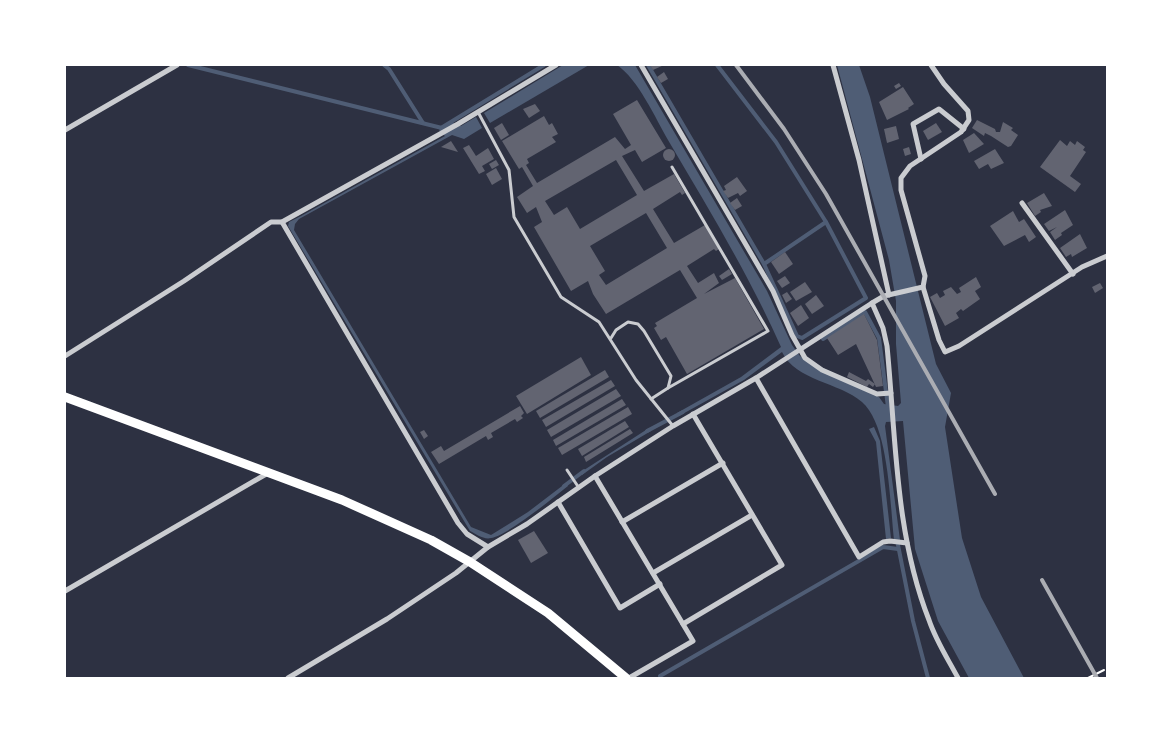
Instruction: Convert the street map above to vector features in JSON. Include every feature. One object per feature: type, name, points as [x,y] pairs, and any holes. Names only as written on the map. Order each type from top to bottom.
[{"type":"main road","points":[[65,397],[269,472],[379,516],[470,562],[548,613],[628,678]]},
{"type":"street","points":[[65,356],[184,281],[271,222],[282,222],[439,134],[479,114],[556,65]]},
{"type":"street","points":[[641,65],[773,291],[798,349],[805,358],[822,370],[877,394],[891,393]]},
{"type":"street","points":[[833,65],[859,160],[891,294]]},
{"type":"street","points":[[931,65],[944,84],[968,111],[969,120],[964,129],[904,172],[901,178],[901,190],[925,276],[921,288],[945,352],[959,346],[1073,274],[1107,256]]},
{"type":"street","points":[[65,130],[175,66]]},
{"type":"street","points":[[921,158],[913,124],[938,109],[964,129]]},
{"type":"street","points":[[1022,203],[1073,274]]},
{"type":"street","points":[[282,222],[458,523],[467,534],[488,547]]},
{"type":"street","points":[[288,678],[387,619],[470,562],[488,547],[558,502],[577,486],[672,425],[756,378],[798,349],[872,303],[891,294],[921,288]]},
{"type":"street","points":[[872,303],[883,328],[905,543],[929,623],[958,678]]},
{"type":"street","points":[[756,378],[859,557],[884,542],[905,543]]},
{"type":"street","points":[[683,624],[782,565],[693,414]]},
{"type":"street","points":[[622,522],[723,463]]},
{"type":"street","points":[[65,591],[269,472]]},
{"type":"street","points":[[595,476],[693,642],[628,678]]},
{"type":"street","points":[[558,502],[620,608],[660,584]]},
{"type":"street","points":[[653,573],[752,515]]},
{"type":"lane","points":[[479,114],[509,170],[514,217],[556,289],[561,297],[598,322],[611,338],[636,380],[672,425]]},
{"type":"lane","points":[[651,398],[768,331],[672,167]]},
{"type":"lane","points":[[611,338],[616,330],[628,322],[638,324],[671,376],[668,388]]},
{"type":"lane","points":[[567,470],[577,486]]},
{"type":"path","points":[[1088,678],[1104,670]]},
{"type":"water","points":[[563,65],[589,65],[490,123],[484,113]]},
{"type":"water","points":[[617,65],[635,65],[767,291],[792,345],[800,356],[879,397],[884,404],[898,406],[901,403],[896,344],[896,301],[889,260],[837,65],[859,65],[870,97],[936,364],[951,393],[945,427],[962,538],[981,597],[1024,678],[969,678],[938,621],[915,549],[903,421],[886,422],[885,426],[900,540],[894,540],[887,466],[878,428],[871,413],[853,395],[797,369],[782,352],[744,380],[679,416],[677,413],[741,377],[781,347],[742,268],[646,100],[625,71]]},
{"type":"water","points":[[476,117],[482,128],[464,139],[452,135],[299,219],[295,224],[294,230],[471,527],[491,535],[528,512],[566,483],[568,486],[519,523],[499,535],[488,538],[470,531],[288,226],[289,222],[445,136],[439,130],[451,122],[461,126]]},
{"type":"water","points":[[874,427],[880,441],[891,538],[886,539],[876,442],[869,429]]},
{"type":"water","points":[[649,428],[651,431],[607,457],[582,475],[581,472]]},
{"type":"building","points":[[650,65],[664,65],[653,70]]},
{"type":"building","points":[[664,72],[668,79],[661,83],[657,77]]},
{"type":"building","points":[[899,83],[901,86],[896,89],[894,86]]},
{"type":"building","points":[[903,87],[914,104],[909,109],[887,120],[879,102]]},
{"type":"building","points":[[637,100],[666,148],[642,162],[635,150],[622,156],[644,191],[674,174],[685,193],[682,195],[680,192],[653,209],[674,243],[705,225],[719,249],[716,251],[714,249],[687,266],[698,283],[714,273],[719,283],[704,294],[735,278],[764,329],[687,374],[666,337],[661,340],[654,328],[657,326],[655,323],[697,298],[680,270],[606,314],[593,294],[588,281],[571,291],[534,227],[542,222],[536,207],[527,213],[517,197],[533,186],[522,167],[519,169],[502,141],[544,116],[549,125],[552,123],[558,134],[552,137],[556,142],[527,159],[529,163],[526,165],[537,183],[615,137],[625,149],[631,145],[613,114]],"holes":[[[616,160],[637,195],[580,229],[567,207],[554,215],[545,201]],[[646,213],[667,248],[606,285],[599,275],[605,271],[590,246]]]},
{"type":"building","points":[[535,104],[540,111],[529,118],[523,109]]},
{"type":"building","points":[[977,120],[995,129],[996,132],[1000,132],[1003,122],[1013,128],[1011,130],[1018,135],[1011,146],[1008,147],[991,136],[985,133],[984,136],[972,128]]},
{"type":"building","points":[[502,123],[509,135],[501,140],[494,128]]},
{"type":"building","points":[[936,123],[942,132],[928,140],[923,131]]},
{"type":"building","points":[[896,126],[899,139],[887,143],[884,129]]},
{"type":"building","points":[[974,133],[984,144],[969,153],[963,140]]},
{"type":"building","points":[[1060,140],[1067,146],[1070,141],[1075,145],[1077,141],[1085,147],[1083,150],[1086,152],[1070,176],[1081,184],[1075,192],[1040,167]]},
{"type":"building","points":[[451,141],[458,152],[441,147]]},
{"type":"building","points":[[469,145],[476,156],[488,148],[494,159],[482,166],[485,171],[479,174],[463,148]]},
{"type":"building","points":[[909,147],[911,154],[905,156],[903,149]]},
{"type":"building","points":[[669,149],[675,155],[669,161],[663,155]]},
{"type":"building","points":[[995,149],[1004,163],[991,169],[988,164],[979,169],[974,161]]},
{"type":"building","points":[[496,160],[499,165],[492,169],[489,164]]},
{"type":"building","points":[[496,168],[502,179],[492,185],[486,174]]},
{"type":"building","points":[[737,177],[747,191],[740,196],[738,193],[728,198],[723,191],[726,190],[724,186]]},
{"type":"building","points":[[1044,193],[1052,206],[1040,210],[1041,212],[1035,216],[1027,203]]},
{"type":"building","points":[[737,198],[742,206],[735,210],[730,203]]},
{"type":"building","points":[[1065,210],[1073,225],[1061,233],[1062,235],[1055,240],[1050,232],[1057,227],[1049,231],[1044,224]]},
{"type":"building","points":[[1013,211],[1019,222],[1024,219],[1036,237],[1029,242],[1025,235],[1004,246],[990,226]]},
{"type":"building","points":[[1080,234],[1087,248],[1072,257],[1071,254],[1066,257],[1060,248]]},
{"type":"building","points":[[785,252],[793,264],[779,274],[771,262]]},
{"type":"building","points":[[729,269],[732,274],[722,280],[719,276]]},
{"type":"building","points":[[785,276],[790,283],[782,288],[777,281]]},
{"type":"building","points":[[976,277],[981,287],[975,291],[980,299],[963,311],[961,309],[956,313],[959,318],[945,326],[930,297],[937,293],[940,298],[945,295],[943,291],[951,287],[957,294],[961,292],[959,288]]},
{"type":"building","points":[[805,282],[812,292],[796,301],[790,292]]},
{"type":"building","points":[[1100,283],[1103,288],[1095,293],[1092,287]]},
{"type":"building","points":[[787,292],[792,299],[786,303],[782,295]]},
{"type":"building","points":[[816,295],[824,306],[812,314],[805,304]]},
{"type":"building","points":[[801,305],[809,318],[798,326],[790,313]]},
{"type":"building","points":[[864,314],[877,340],[883,386],[876,387],[856,344],[838,355],[827,338]]},
{"type":"building","points":[[581,357],[591,375],[527,414],[516,396]]},
{"type":"building","points":[[605,370],[609,377],[540,418],[536,411]]},
{"type":"building","points":[[849,372],[866,381],[868,379],[875,384],[873,387],[869,384],[867,387],[847,377]]},
{"type":"building","points":[[611,380],[615,386],[546,427],[542,420]]},
{"type":"building","points":[[616,389],[621,396],[551,437],[547,430]]},
{"type":"building","points":[[622,399],[626,405],[556,446],[553,440]]},
{"type":"building","points":[[520,406],[524,413],[521,416],[523,418],[517,422],[515,419],[491,433],[493,437],[488,440],[486,436],[439,464],[431,452],[441,446],[444,451]]},
{"type":"building","points":[[628,407],[632,414],[562,455],[558,448]]},
{"type":"building","points":[[625,421],[629,427],[582,456],[578,449]]},
{"type":"building","points":[[630,429],[633,433],[586,462],[584,457]]},
{"type":"building","points":[[424,430],[428,436],[424,439],[420,432]]},
{"type":"building","points":[[534,531],[548,553],[531,563],[518,540]]},
{"type":"waterway","points":[[188,65],[446,129]]},
{"type":"waterway","points":[[384,65],[389,69],[423,123]]},
{"type":"waterway","points":[[441,128],[544,65]]},
{"type":"waterway","points":[[648,65],[764,264],[797,336],[802,338],[866,298],[826,222],[776,142],[717,65]]},
{"type":"waterway","points":[[764,264],[826,222]]},
{"type":"waterway","points":[[823,339],[865,312],[879,338],[888,407]]},
{"type":"waterway","points":[[647,431],[683,412]]},
{"type":"waterway","points":[[564,486],[584,471]]},
{"type":"waterway","points":[[897,540],[913,621],[928,678]]},
{"type":"waterway","points":[[660,676],[883,547],[898,549]]},
{"type":"railway","points":[[736,65],[784,129],[826,194],[995,494]]},
{"type":"railway","points":[[1042,580],[1097,678]]}]
